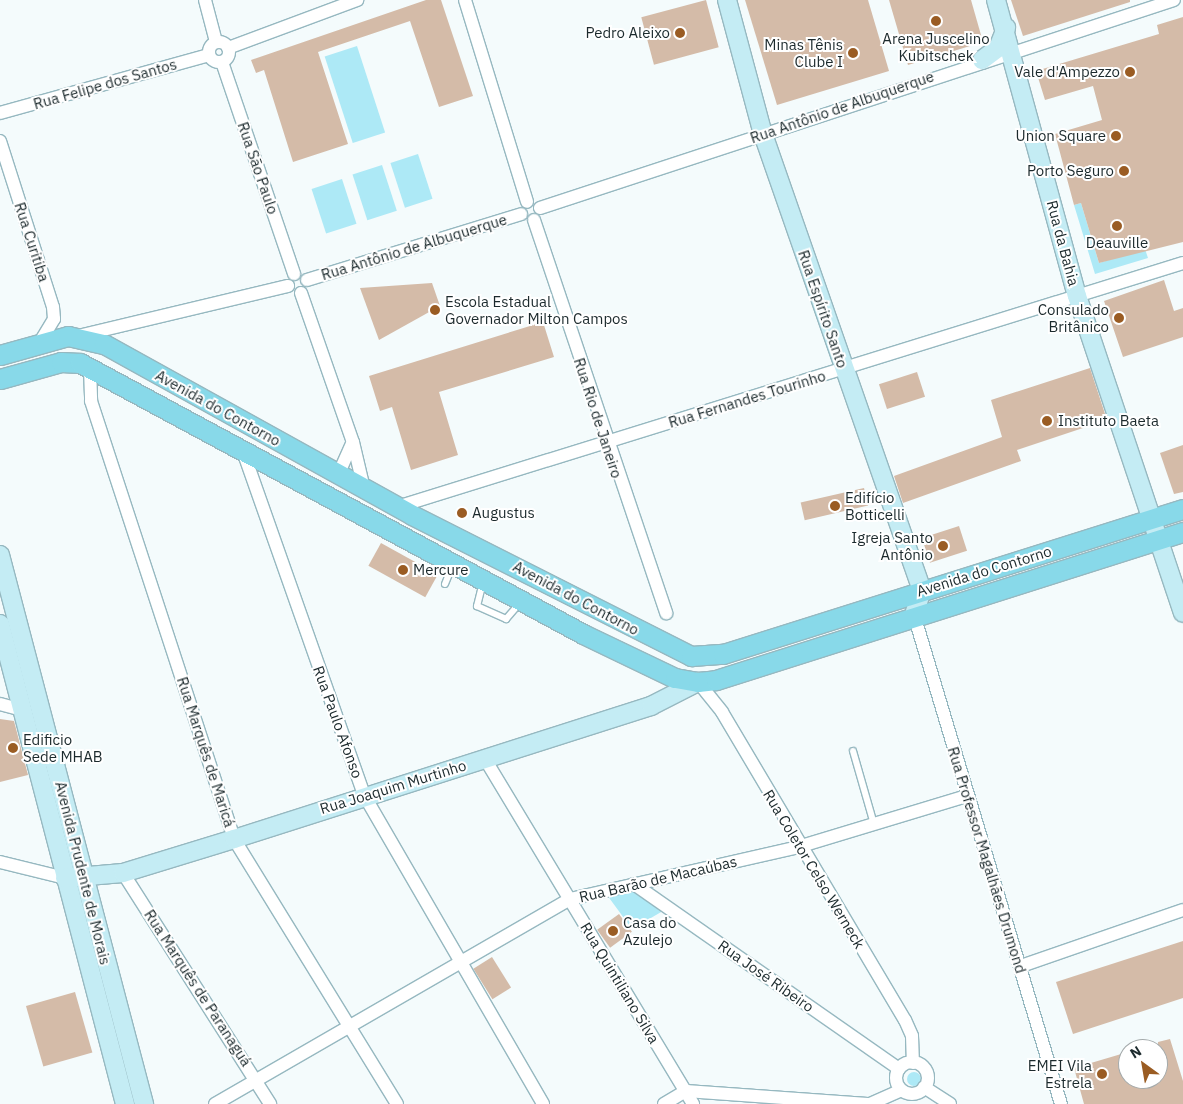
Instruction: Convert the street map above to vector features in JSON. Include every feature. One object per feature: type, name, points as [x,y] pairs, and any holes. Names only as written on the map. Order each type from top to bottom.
[{"type":"main road","name":"Avenida do Contorno","points":[[0,355],[40,342],[76,337],[104,344],[397,507],[557,585],[679,652],[723,654],[1183,509]]},
{"type":"main road","name":"Avenida do Contorno","points":[[0,379],[61,362],[90,368],[244,454],[453,566],[654,669],[698,682],[1183,532]]},
{"type":"main road","points":[[698,682],[723,654]]},
{"type":"street","points":[[205,0],[216,42],[209,55],[222,62],[228,48],[357,0]]},
{"type":"street","points":[[464,0],[524,208],[534,220],[540,208],[524,208]]},
{"type":"street","name":"Rua Espírito Santo","points":[[727,0],[763,134],[922,590]]},
{"type":"street","name":"Rua da Bahia","points":[[996,0],[1006,28],[1077,296],[1153,518],[1183,613]]},
{"type":"street","name":"Rua Antônio de Albuquerque","points":[[540,208],[982,60],[1174,0]]},
{"type":"street","points":[[982,60],[998,48],[1006,28]]},
{"type":"street","points":[[216,42],[228,48]]},
{"type":"street","name":"Rua Felipe dos Santos","points":[[0,113],[209,55]]},
{"type":"street","name":"Rua São Paulo","points":[[222,62],[294,274]]},
{"type":"street","name":"Rua Curitiba","points":[[0,140],[53,307],[54,319],[40,342]]},
{"type":"street","name":"Rua Antônio de Albuquerque","points":[[308,280],[524,208]]},
{"type":"street","name":"Rua Rio de Janeiro","points":[[534,220],[605,441],[666,614]]},
{"type":"street","name":"Rua Fernandes Tourinho","points":[[397,507],[605,441],[844,370],[1183,263]]},
{"type":"street","points":[[288,286],[294,274],[308,280],[301,293]]},
{"type":"street","points":[[76,337],[288,286],[301,293],[353,442],[364,489]]},
{"type":"street","name":"Rua Marquês de Maricá","points":[[90,368],[91,401],[234,839],[397,1104]]},
{"type":"street","points":[[338,475],[353,442]]},
{"type":"street","name":"Rua Paulo Afonso","points":[[244,454],[364,795],[457,961],[543,1104]]},
{"type":"street","name":"Avenida Prudente de Morais","points":[[0,555],[144,1104]]},
{"type":"street","points":[[914,615],[922,590]]},
{"type":"street","name":"Rua Professor Magalhães Drumond","points":[[914,615],[966,796],[1021,966],[1061,1104]]},
{"type":"street","name":"Avenida Prudente de Morais","points":[[0,624],[125,1104]]},
{"type":"street","name":"Rua Joaquim Murtinho","points":[[65,878],[84,879],[123,873],[234,839],[364,795],[651,706],[698,682]]},
{"type":"street","name":"Rua Coletor Celso Werneck","points":[[698,682],[722,712],[798,847],[905,1020],[913,1043],[912,1063]]},
{"type":"street","points":[[0,704],[23,710]]},
{"type":"street","name":"Rua Quintiliano Silva","points":[[485,759],[693,1104]]},
{"type":"street","name":"Rua Barão de Macaúbas","points":[[215,1104],[259,1081],[457,961],[570,899],[798,847],[966,796]]},
{"type":"street","points":[[0,862],[65,878]]},
{"type":"street","name":"Rua Marquês de Paranaguá","points":[[123,873],[259,1081],[270,1104]]},
{"type":"street","name":"Rua José Ribeiro","points":[[634,884],[899,1069]]},
{"type":"street","points":[[1021,966],[1183,910]]},
{"type":"street","points":[[664,1104],[686,1091],[869,1104],[901,1090],[916,1094],[924,1087],[927,1074],[912,1063],[899,1069],[896,1078],[901,1090]]},
{"type":"street","points":[[924,1087],[950,1104]]},
{"type":"lane","points":[[445,584],[453,566]]},
{"type":"lane","points":[[853,751],[875,825]]},
{"type":"shaded area","points":[[357,46],[385,133],[353,143],[325,57]]},
{"type":"shaded area","points":[[418,154],[433,199],[405,208],[390,163]]},
{"type":"shaded area","points":[[382,165],[397,211],[367,220],[353,175]]},
{"type":"shaded area","points":[[342,179],[357,224],[326,234],[312,189]]},
{"type":"shaded area","points":[[1081,203],[1099,263],[1145,249],[1148,258],[1095,274],[1074,205]]},
{"type":"shaded area","points":[[635,886],[668,908],[632,929],[607,895],[576,907],[571,899]]},
{"type":"shaded area","points":[[911,1072],[917,1072],[921,1079],[917,1086],[911,1086],[907,1082],[907,1076]]},
{"type":"building","points":[[426,0],[441,0],[473,96],[439,107],[410,21],[318,52],[348,144],[293,162],[264,70],[256,73],[251,60]]},
{"type":"building","name":"Pedro Aleixo","points":[[706,0],[719,47],[654,65],[641,17]]},
{"type":"building","name":"Minas Tênis Clube I","points":[[745,0],[868,0],[889,71],[777,105]]},
{"type":"building","name":"Arena Juscelino Kubitschek","points":[[889,0],[971,0],[983,42],[908,65]]},
{"type":"building","points":[[1011,0],[1130,0],[1130,2],[1023,36]]},
{"type":"building","points":[[1183,17],[1183,242],[1099,263],[1081,203],[1074,205],[1055,134],[1102,120],[1093,86],[1045,100],[1036,71],[1159,34],[1157,25]]},
{"type":"building","points":[[1164,280],[1174,311],[1183,308],[1183,337],[1123,357],[1104,301]]},
{"type":"building","points":[[432,283],[440,306],[379,340],[360,288]]},
{"type":"building","points":[[543,322],[554,357],[439,392],[458,455],[411,470],[392,407],[380,411],[369,376]]},
{"type":"building","points":[[1090,368],[1107,420],[1017,450],[1021,461],[903,503],[894,476],[1002,437],[991,400]]},
{"type":"building","points":[[917,372],[925,397],[887,409],[879,384]]},
{"type":"building","points":[[1183,445],[1183,492],[1174,494],[1160,453]]},
{"type":"building","name":"Edifício Botticelli","points":[[864,488],[868,506],[805,520],[801,503]]},
{"type":"building","points":[[959,526],[967,551],[930,563],[922,538]]},
{"type":"building","points":[[381,543],[438,575],[425,597],[368,566]]},
{"type":"building","name":"Edificio Sede MHAB","points":[[0,719],[14,721],[28,775],[0,782]]},
{"type":"building","name":"Casa do Azulejo","points":[[619,914],[632,932],[610,948],[597,930]]},
{"type":"building","points":[[1183,941],[1183,998],[1073,1034],[1056,982]]},
{"type":"building","points":[[492,957],[511,988],[492,999],[473,969]]},
{"type":"building","points":[[75,992],[92,1053],[43,1067],[26,1006]]},
{"type":"building","name":"EMEI Vila Estrela","points":[[1170,1039],[1183,1081],[1183,1104],[1084,1104],[1074,1068],[1118,1055],[1118,1089],[1168,1089],[1168,1040]]},
{"type":"place","name":"Arena Juscelino Kubitschek","points":[[936,21]]},
{"type":"place","name":"Pedro Aleixo","points":[[680,33]]},
{"type":"place","name":"Minas Tênis Clube I","points":[[853,53]]},
{"type":"place","name":"Vale d'Ampezzo","points":[[1130,72]]},
{"type":"place","name":"Union Square","points":[[1116,136]]},
{"type":"place","name":"Porto Seguro","points":[[1124,171]]},
{"type":"place","name":"Deauville","points":[[1117,226]]},
{"type":"place","name":"Escola Estadual Governador Milton Campos","points":[[435,310]]},
{"type":"place","name":"Consulado Britânico","points":[[1119,318]]},
{"type":"place","name":"Instituto Baeta","points":[[1047,421]]},
{"type":"place","name":"Edifício Botticelli","points":[[835,506]]},
{"type":"place","name":"Augustus","points":[[462,513]]},
{"type":"place","name":"Igreja Santo Antônio","points":[[943,546]]},
{"type":"place","name":"Mercure","points":[[403,570]]},
{"type":"place","name":"Edificio Sede MHAB","points":[[13,748]]},
{"type":"place","name":"Casa do Azulejo","points":[[613,931]]},
{"type":"place","name":"EMEI Vila Estrela","points":[[1102,1074]]}]
